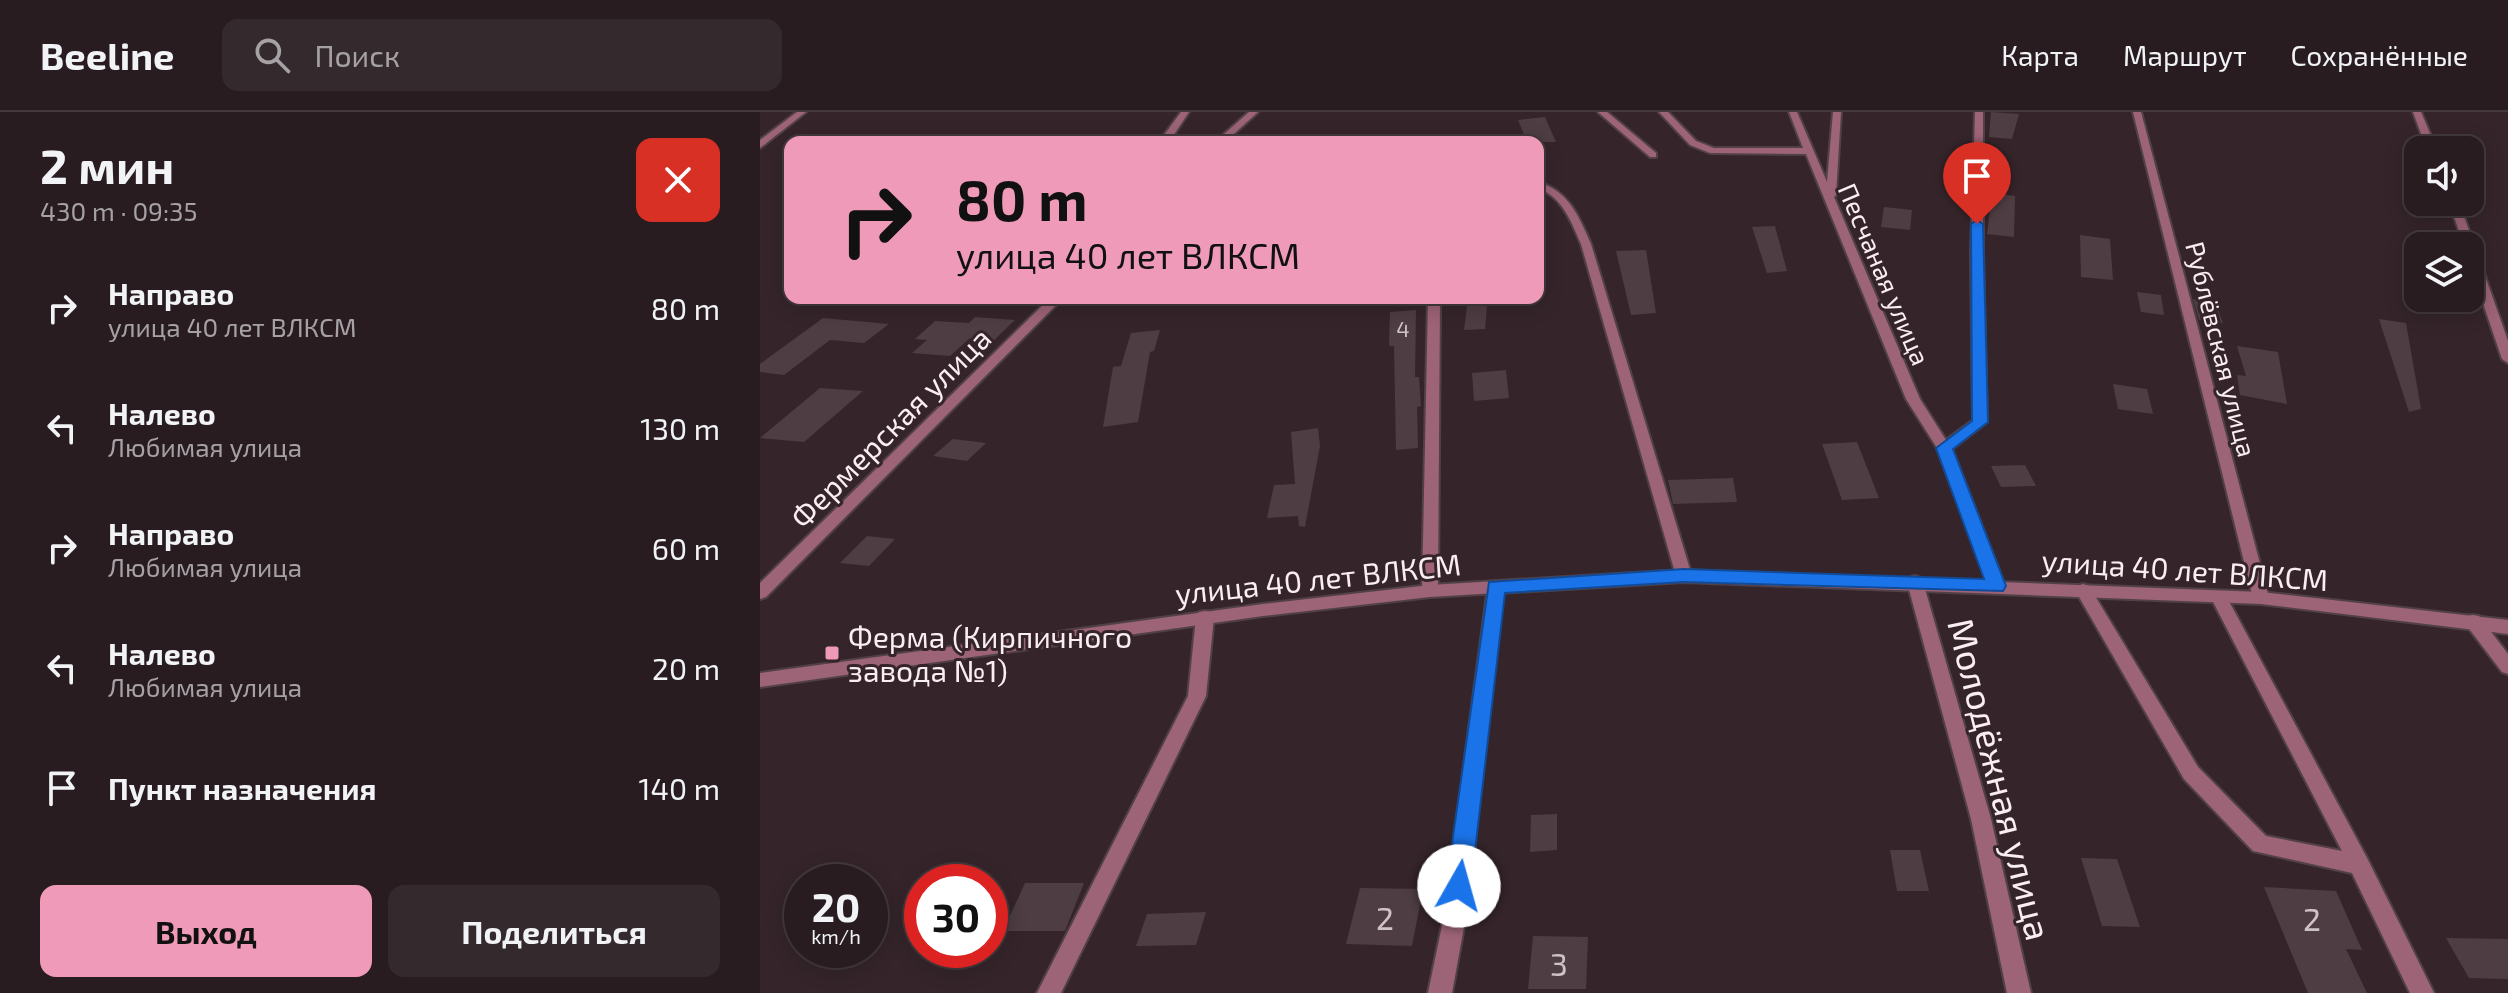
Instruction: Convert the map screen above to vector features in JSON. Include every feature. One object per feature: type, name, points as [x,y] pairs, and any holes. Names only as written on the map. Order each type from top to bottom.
[{"type":"street","points":[[760,145],[802,112]]},
{"type":"street","points":[[1168,136],[1185,112]]},
{"type":"street","points":[[1227,136],[1254,112]]},
{"type":"street","points":[[1602,112],[1653,155]]},
{"type":"street","points":[[1663,112],[1693,143],[1713,151],[1810,151]]},
{"type":"street","name":"Песчаная улица","points":[[1793,112],[1913,399],[1944,448],[1997,586]]},
{"type":"street","points":[[1831,201],[1837,112]]},
{"type":"street","points":[[1944,448],[1980,422],[1977,252],[1979,112]]},
{"type":"street","name":"Рублёвская улица","points":[[2137,112],[2261,598]]},
{"type":"street","points":[[2417,112],[2426,136]]},
{"type":"street","points":[[1544,187],[1557,192],[1569,207],[1586,244],[1684,576]]},
{"type":"street","points":[[1544,195],[1557,192]]},
{"type":"street","points":[[2484,288],[2508,359]]},
{"type":"street","name":"Фермерская улица","points":[[760,593],[1051,304]]},
{"type":"street","points":[[1430,591],[1434,304]]},
{"type":"street","name":"улица 40 лет ВЛКСМ","points":[[760,680],[1205,617],[1430,591],[1684,576],[1915,582],[2261,598],[2508,627]]},
{"type":"street","name":"Молодёжная улица","points":[[1915,582],[1981,819],[2019,993]]},
{"type":"street","points":[[1440,993],[1455,916],[1496,587]]},
{"type":"street","points":[[2083,590],[2191,773],[2260,844],[2360,865]]},
{"type":"street","points":[[2218,596],[2360,865],[2422,993]]},
{"type":"street","points":[[1049,993],[1197,696],[1205,617]]},
{"type":"street","points":[[2473,621],[2508,667]]},
{"type":"building","points":[[1991,112],[2019,114],[2012,139],[1989,137]]},
{"type":"building","points":[[1545,117],[1556,142],[1544,142],[1544,136],[1525,136],[1518,120]]},
{"type":"building","points":[[1992,193],[2015,196],[2014,237],[1987,234]]},
{"type":"building","points":[[1884,207],[1912,210],[1910,230],[1881,227]]},
{"type":"building","points":[[1775,226],[1787,271],[1767,273],[1752,227]]},
{"type":"building","points":[[2080,235],[2110,239],[2113,280],[2081,277]]},
{"type":"building","points":[[1646,250],[1656,313],[1631,315],[1616,251]]},
{"type":"building","points":[[2137,292],[2161,295],[2164,315],[2141,312]]},
{"type":"building","points":[[2193,299],[2215,302],[2223,323],[2199,320]]},
{"type":"building","points":[[1467,306],[1487,306],[1485,329],[1464,330]]},
{"type":"building","points":[[1416,310],[1415,377],[1419,377],[1421,406],[1417,407],[1418,448],[1396,450],[1394,346],[1389,346],[1390,312]]},
{"type":"building","points":[[975,317],[1015,320],[994,340],[970,338],[950,356],[912,353],[927,340],[915,339],[935,321],[969,323]]},
{"type":"building","points":[[823,318],[889,324],[864,343],[830,340],[784,375],[760,372],[760,364]]},
{"type":"building","points":[[2379,319],[2406,323],[2421,409],[2409,412]]},
{"type":"building","points":[[1160,330],[1154,351],[1150,352],[1138,422],[1103,427],[1113,367],[1121,366],[1131,333]]},
{"type":"building","points":[[2237,346],[2278,352],[2287,404],[2240,395],[2237,375],[2246,376]]},
{"type":"building","points":[[1506,370],[1509,398],[1474,401],[1472,373]]},
{"type":"building","points":[[2113,384],[2147,389],[2153,414],[2118,409]]},
{"type":"building","points":[[820,388],[863,391],[804,442],[760,438]]},
{"type":"building","points":[[1318,428],[1320,446],[1305,527],[1299,526],[1298,516],[1267,518],[1274,485],[1295,484],[1291,432]]},
{"type":"building","points":[[953,439],[986,443],[967,461],[933,456]]},
{"type":"building","points":[[1857,442],[1879,498],[1842,500],[1822,444]]},
{"type":"building","points":[[2025,465],[2036,486],[2001,487],[1991,466]]},
{"type":"building","points":[[1733,478],[1737,502],[1673,504],[1668,480]]},
{"type":"building","points":[[867,536],[895,539],[869,566],[840,563]]},
{"type":"building","points":[[1557,814],[1557,850],[1530,852],[1531,815]]},
{"type":"building","points":[[1890,850],[1920,850],[1929,891],[1897,891]]},
{"type":"building","points":[[2081,858],[2117,859],[2140,927],[2102,926]]},
{"type":"building","points":[[1025,883],[1084,883],[1065,931],[1008,931],[1008,920]]},
{"type":"building","points":[[2264,887],[2336,891],[2362,950],[2346,949],[2367,993],[2308,993]]},
{"type":"building","points":[[1360,888],[1423,889],[1412,946],[1346,944]]},
{"type":"building","points":[[1206,912],[1196,945],[1136,946],[1147,914]]},
{"type":"building","points":[[1533,936],[1588,937],[1586,989],[1528,989]]},
{"type":"building","points":[[2446,938],[2508,939],[2508,979],[2469,978]]},
{"type":"place","name":"Ферма (Кирпичного завода №1)","points":[[832,653]]},
{"type":"route","points":[[1459,886],[1496,587],[1684,576],[1997,586],[1944,448],[1980,422],[1977,224]]}]
